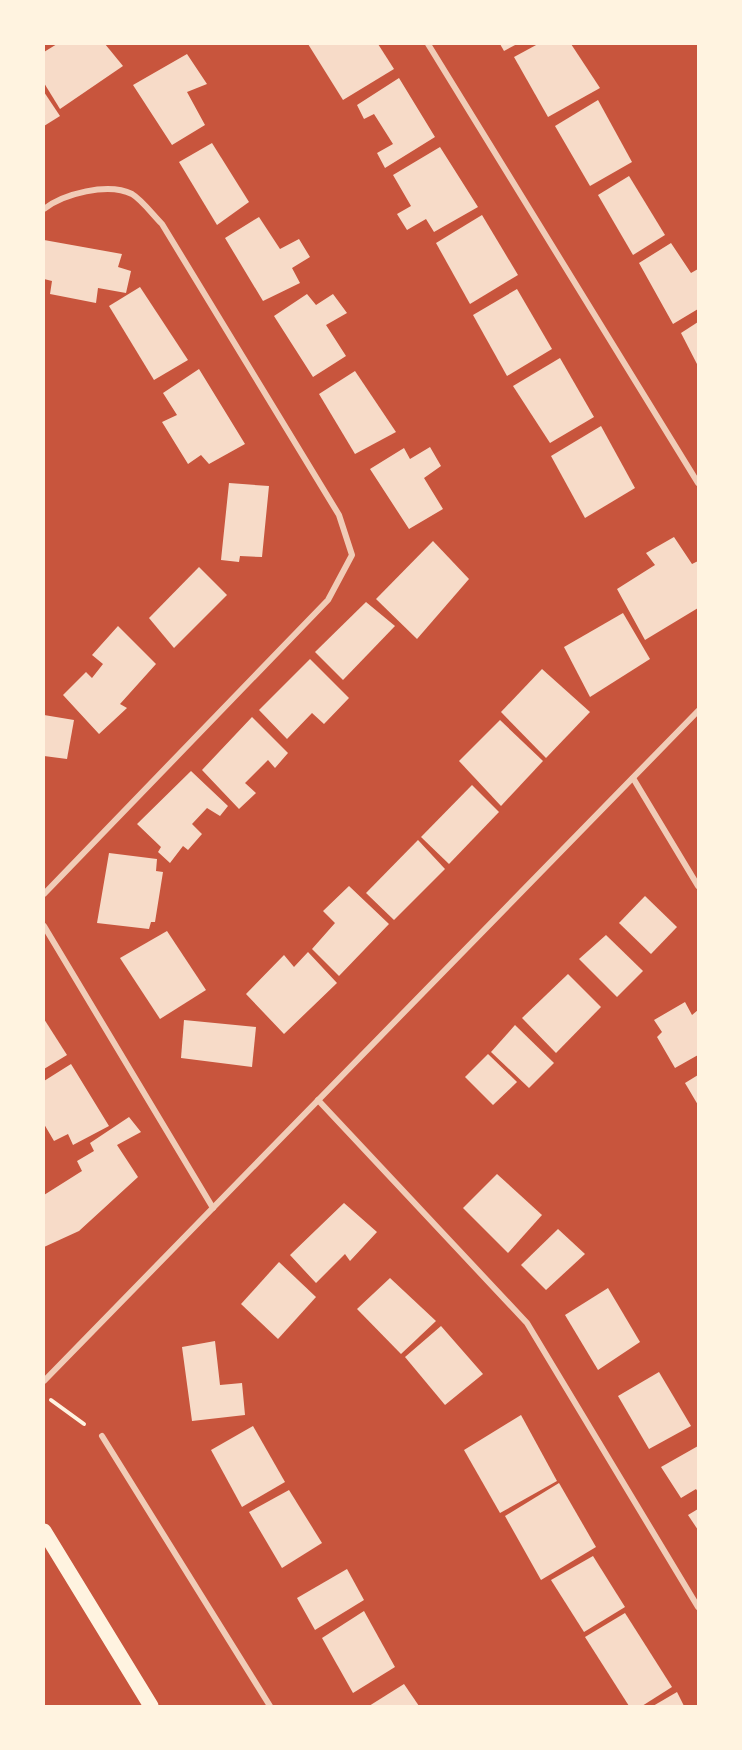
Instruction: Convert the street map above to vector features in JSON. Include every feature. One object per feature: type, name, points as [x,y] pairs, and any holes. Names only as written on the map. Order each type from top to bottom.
[{"type":"main road","points":[[44,1531],[151,1707]]},
{"type":"street","points":[[428,44],[699,483]]},
{"type":"street","points":[[44,209],[54,202],[94,189],[132,194],[162,224],[339,515],[352,555],[328,600],[44,894]]},
{"type":"street","points":[[44,1381],[699,711]]},
{"type":"street","points":[[633,778],[699,886]]},
{"type":"street","points":[[44,926],[213,1208]]},
{"type":"street","points":[[318,1100],[527,1323],[699,1607]]},
{"type":"street","points":[[102,1436],[270,1707]]},
{"type":"path","points":[[44,1395],[102,1436]]},
{"type":"building","points":[[57,44],[105,44],[123,66],[60,109],[44,83],[44,52]]},
{"type":"building","points":[[308,44],[378,44],[394,69],[343,100]]},
{"type":"building","points":[[500,44],[517,44],[504,51]]},
{"type":"building","points":[[538,44],[571,44],[600,88],[548,117],[514,57]]},
{"type":"building","points":[[187,54],[207,84],[187,92],[205,125],[172,145],[133,85]]},
{"type":"building","points":[[399,78],[435,137],[385,168],[377,153],[393,144],[374,114],[364,119],[357,105]]},
{"type":"building","points":[[44,92],[60,116],[44,126]]},
{"type":"building","points":[[598,100],[632,162],[590,186],[555,126]]},
{"type":"building","points":[[212,143],[249,202],[217,225],[179,162]]},
{"type":"building","points":[[440,147],[478,207],[434,232],[426,219],[407,230],[397,214],[411,206],[393,175]]},
{"type":"building","points":[[629,176],[665,235],[633,255],[598,195]]},
{"type":"building","points":[[482,215],[518,275],[470,304],[436,243]]},
{"type":"building","points":[[259,217],[280,249],[299,239],[310,257],[292,268],[300,283],[263,301],[225,238]]},
{"type":"building","points":[[44,240],[122,254],[118,267],[131,271],[126,293],[98,288],[96,303],[50,294],[52,281],[44,279]]},
{"type":"building","points":[[671,243],[691,273],[698,269],[698,309],[673,324],[639,263]]},
{"type":"building","points":[[140,287],[188,360],[154,380],[109,306]]},
{"type":"building","points":[[517,289],[552,349],[507,376],[473,315]]},
{"type":"building","points":[[307,294],[316,305],[333,294],[347,313],[326,325],[346,356],[313,377],[274,316]]},
{"type":"building","points":[[698,322],[698,366],[681,333]]},
{"type":"building","points":[[560,358],[594,417],[550,443],[513,386]]},
{"type":"building","points":[[199,369],[245,444],[209,464],[201,455],[188,464],[162,422],[177,415],[163,393]]},
{"type":"building","points":[[355,371],[396,432],[355,454],[319,394]]},
{"type":"building","points":[[601,426],[635,488],[585,518],[551,456]]},
{"type":"building","points":[[430,447],[441,466],[424,478],[443,509],[409,529],[370,469],[404,448],[410,459]]},
{"type":"building","points":[[229,483],[269,486],[262,557],[240,556],[239,562],[221,560]]},
{"type":"building","points":[[674,537],[692,564],[698,561],[698,608],[645,640],[617,589],[655,565],[646,553]]},
{"type":"building","points":[[433,541],[469,579],[417,639],[376,599]]},
{"type":"building","points":[[199,567],[227,595],[174,648],[149,618]]},
{"type":"building","points":[[366,602],[395,626],[343,680],[315,652]]},
{"type":"building","points":[[623,613],[650,659],[590,697],[564,647]]},
{"type":"building","points":[[118,626],[156,664],[120,704],[127,708],[99,734],[63,695],[86,672],[92,678],[103,664],[92,655]]},
{"type":"building","points":[[310,659],[349,698],[324,724],[312,713],[287,739],[259,710]]},
{"type":"building","points":[[542,669],[590,712],[546,758],[501,712]]},
{"type":"building","points":[[44,715],[74,720],[67,759],[44,756]]},
{"type":"building","points":[[252,717],[288,753],[275,768],[268,760],[245,783],[256,793],[239,809],[202,770]]},
{"type":"building","points":[[500,720],[543,761],[501,806],[459,761]]},
{"type":"building","points":[[191,771],[228,806],[220,816],[207,808],[192,824],[202,834],[188,850],[183,846],[170,863],[158,852],[161,847],[137,824]]},
{"type":"building","points":[[472,785],[499,812],[449,864],[421,837]]},
{"type":"building","points":[[418,840],[445,869],[394,920],[366,893]]},
{"type":"building","points":[[109,853],[157,859],[156,871],[163,872],[155,922],[151,922],[149,929],[97,923]]},
{"type":"building","points":[[349,886],[389,924],[339,976],[312,949],[335,923],[323,911]]},
{"type":"building","points":[[645,896],[677,927],[651,954],[619,923]]},
{"type":"building","points":[[167,931],[206,990],[160,1019],[120,958]]},
{"type":"building","points":[[606,935],[643,971],[617,997],[579,959]]},
{"type":"building","points":[[308,952],[337,983],[284,1034],[246,994],[284,955],[294,967]]},
{"type":"building","points":[[568,974],[601,1007],[556,1053],[522,1018]]},
{"type":"building","points":[[685,1002],[692,1015],[698,1010],[698,1055],[675,1068],[657,1037],[662,1032],[654,1020]]},
{"type":"building","points":[[44,1019],[67,1055],[44,1069]]},
{"type":"building","points":[[184,1020],[256,1027],[252,1067],[181,1058]]},
{"type":"building","points":[[515,1025],[554,1063],[529,1088],[491,1052]]},
{"type":"building","points":[[488,1054],[517,1082],[493,1105],[465,1077]]},
{"type":"building","points":[[71,1064],[109,1126],[73,1145],[68,1134],[54,1141],[44,1124],[44,1081]]},
{"type":"building","points":[[698,1075],[698,1105],[685,1083]]},
{"type":"building","points":[[129,1117],[141,1132],[117,1145],[138,1177],[79,1231],[44,1247],[44,1195],[82,1171],[77,1161],[94,1151],[90,1143]]},
{"type":"building","points":[[497,1174],[542,1215],[508,1253],[463,1208]]},
{"type":"building","points":[[344,1203],[377,1232],[350,1261],[345,1254],[316,1283],[290,1255]]},
{"type":"building","points":[[558,1229],[585,1254],[546,1290],[521,1265]]},
{"type":"building","points":[[279,1262],[316,1297],[278,1339],[241,1304]]},
{"type":"building","points":[[390,1278],[436,1321],[401,1354],[357,1309]]},
{"type":"building","points":[[608,1288],[640,1342],[598,1370],[565,1315]]},
{"type":"building","points":[[441,1326],[483,1374],[445,1405],[405,1357]]},
{"type":"building","points":[[215,1341],[220,1385],[242,1383],[245,1415],[192,1421],[182,1347]]},
{"type":"building","points":[[659,1372],[691,1426],[649,1449],[618,1396]]},
{"type":"building","points":[[521,1415],[557,1481],[500,1513],[464,1450]]},
{"type":"building","points":[[253,1426],[285,1482],[242,1507],[211,1450]]},
{"type":"building","points":[[698,1446],[698,1492],[696,1489],[681,1498],[661,1467]]},
{"type":"building","points":[[559,1483],[596,1547],[541,1580],[505,1516]]},
{"type":"building","points":[[289,1490],[322,1543],[282,1568],[249,1512]]},
{"type":"building","points":[[698,1509],[698,1530],[688,1515]]},
{"type":"building","points":[[593,1556],[625,1607],[584,1632],[551,1580]]},
{"type":"building","points":[[347,1569],[364,1600],[315,1630],[297,1598]]},
{"type":"building","points":[[364,1611],[395,1667],[353,1693],[322,1638]]},
{"type":"building","points":[[625,1613],[672,1687],[642,1706],[629,1706],[585,1637]]},
{"type":"building","points":[[404,1684],[419,1706],[369,1706]]},
{"type":"building","points":[[677,1692],[684,1706],[653,1706]]}]
